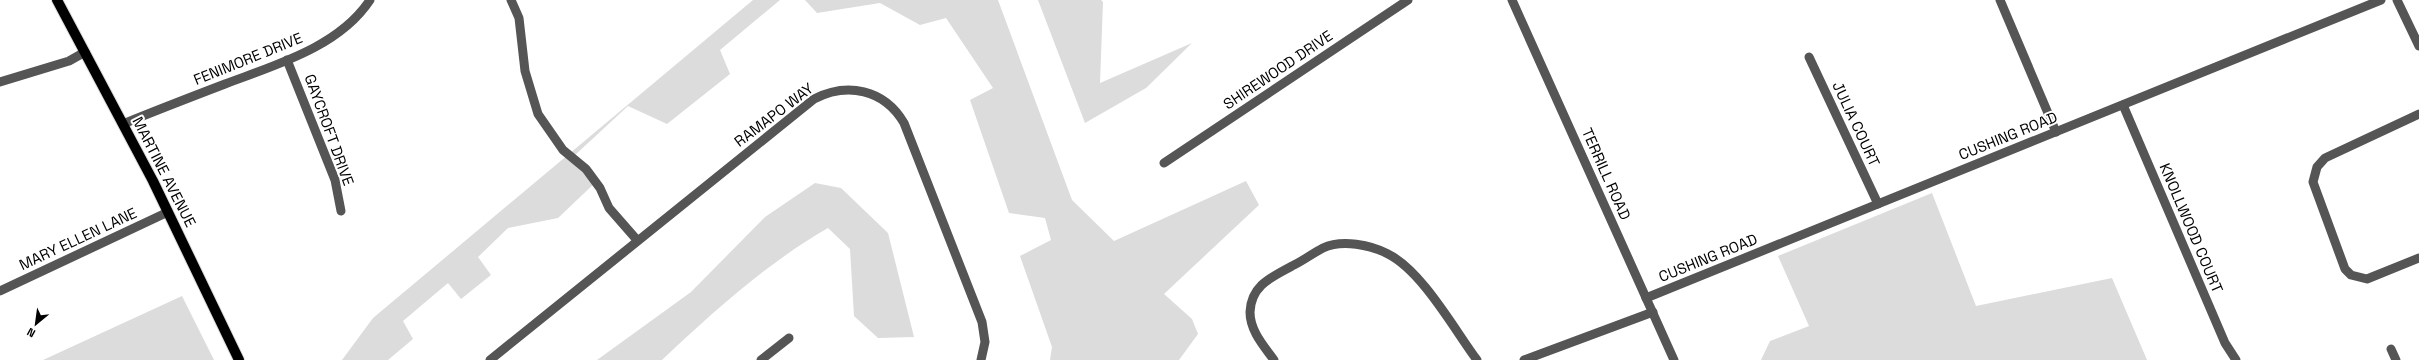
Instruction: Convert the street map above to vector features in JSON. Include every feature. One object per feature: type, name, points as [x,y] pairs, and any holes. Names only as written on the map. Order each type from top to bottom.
[{"type":"main road","name":"MARTINE AVENUE","points":[[57,0],[168,212],[239,360]]},
{"type":"street","name":"FENIMORE DRIVE","points":[[123,124],[287,60],[332,37],[365,8],[370,0]]},
{"type":"street","points":[[511,0],[519,18],[525,71],[538,114],[563,150],[586,168],[600,188],[609,208],[637,240]]},
{"type":"street","name":"SHIREWOOD DRIVE","points":[[1164,163],[1408,0]]},
{"type":"street","name":"TERRILL ROAD","points":[[1512,0],[1674,360]]},
{"type":"street","points":[[2000,0],[2056,132]]},
{"type":"street","name":"CUSHING ROAD","points":[[1646,298],[2381,0]]},
{"type":"street","points":[[2397,0],[2419,46]]},
{"type":"street","points":[[0,82],[68,61],[85,52]]},
{"type":"street","name":"JULIA COURT","points":[[1809,57],[1878,204]]},
{"type":"street","name":"GAYCROFT DRIVE","points":[[287,60],[335,180],[341,211]]},
{"type":"street","name":"RAMAPO WAY","points":[[490,360],[637,240],[814,99],[838,90],[864,91],[887,103],[900,118],[906,129],[982,322],[985,342],[981,360]]},
{"type":"street","name":"KNOLLWOOD COURT","points":[[2123,105],[2225,343],[2236,360]]},
{"type":"street","points":[[2419,114],[2330,155],[2317,167],[2313,182],[2341,261],[2351,275],[2367,279],[2419,258]]},
{"type":"street","name":"MARY ELLEN LANE","points":[[0,291],[168,212]]},
{"type":"street","points":[[1274,360],[1254,330],[1251,322],[1251,303],[1256,291],[1265,280],[1274,274],[1325,247],[1344,244],[1376,249],[1405,265],[1412,271],[1477,360]]},
{"type":"street","points":[[1524,360],[1653,312]]},
{"type":"street","points":[[761,360],[789,338]]},
{"type":"street","points":[[2392,349],[2396,360]]},
{"type":"shaded area","points":[[753,0],[780,0],[720,50],[730,74],[667,124],[628,106],[574,156],[597,181],[558,218],[508,228],[478,257],[491,275],[461,299],[448,283],[403,321],[413,339],[388,360],[342,360],[373,318]]},
{"type":"shaded area","points":[[805,0],[998,0],[1072,200],[1114,241],[1246,181],[1259,205],[1164,294],[1192,319],[1198,334],[1179,360],[1050,360],[1052,347],[1020,256],[1051,240],[1045,218],[1009,213],[970,100],[993,88],[946,18],[920,25],[880,3],[817,13]]},
{"type":"shaded area","points":[[1038,0],[1101,0],[1103,2],[1100,83],[1192,43],[1146,88],[1085,123]]},
{"type":"shaded area","points":[[815,183],[841,188],[888,233],[914,337],[878,338],[854,316],[850,249],[828,228],[762,272],[721,306],[662,360],[597,360],[691,292],[765,217]]},
{"type":"shaded area","points":[[1932,193],[1976,306],[2112,278],[2147,360],[1761,360],[1770,341],[1809,326],[1778,256]]},
{"type":"shaded area","points":[[182,296],[214,360],[43,360]]}]
